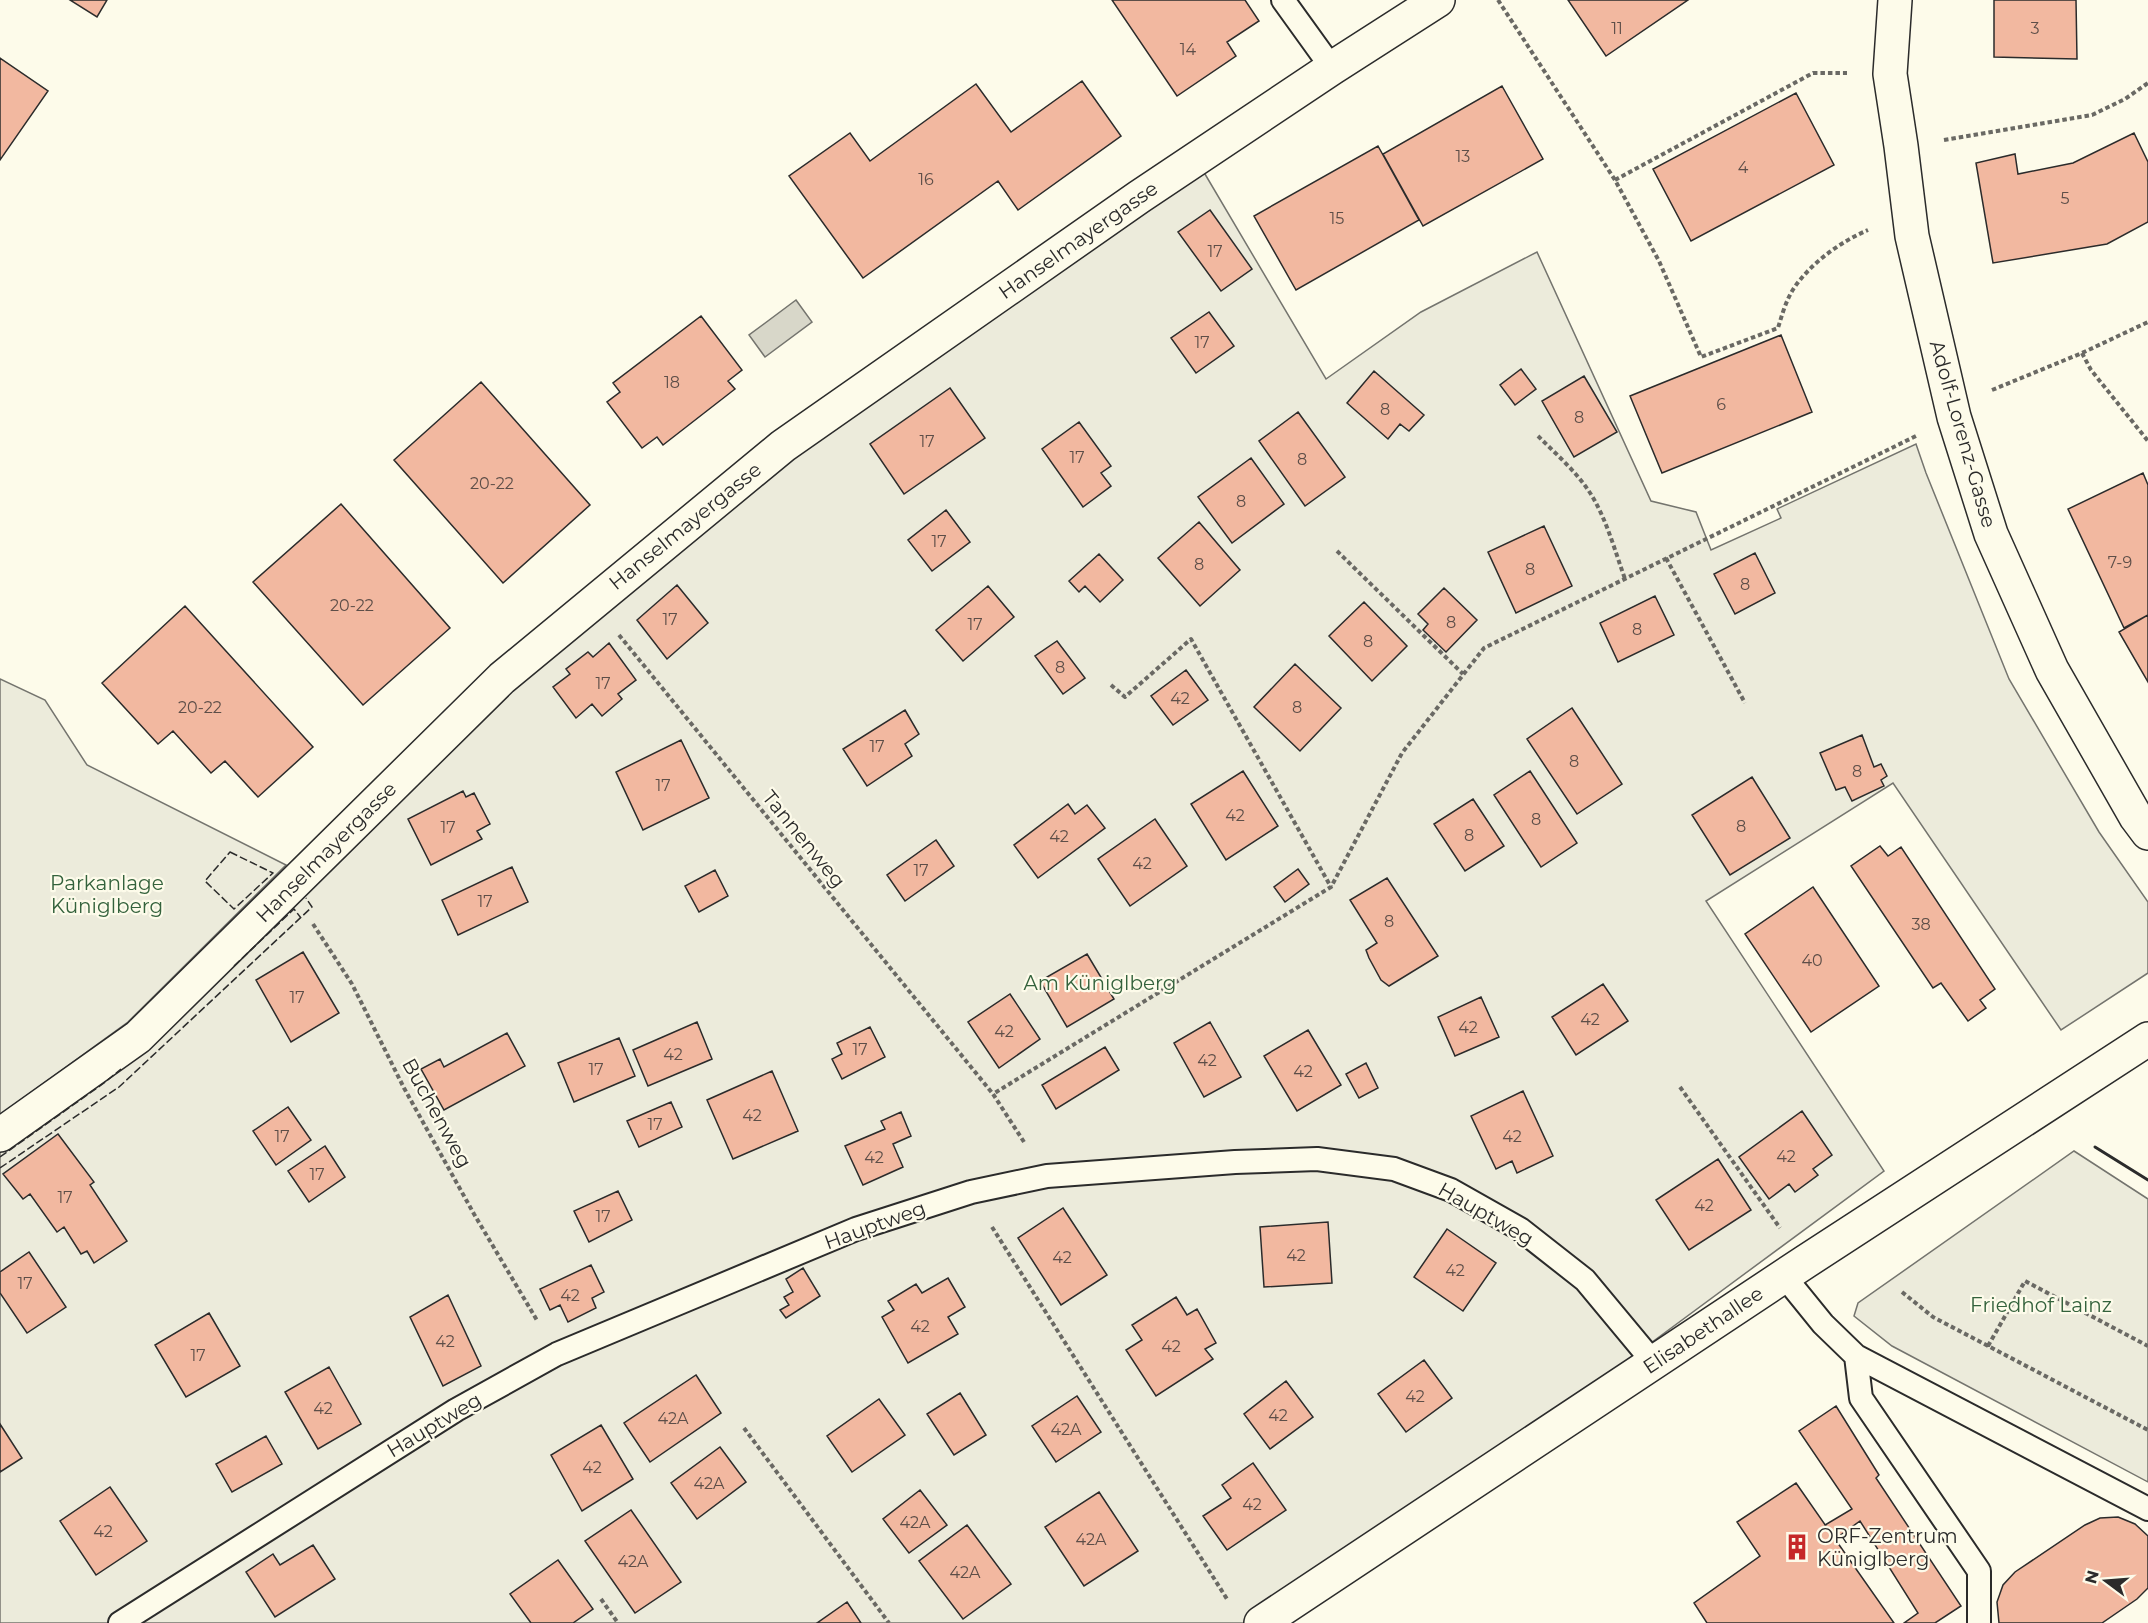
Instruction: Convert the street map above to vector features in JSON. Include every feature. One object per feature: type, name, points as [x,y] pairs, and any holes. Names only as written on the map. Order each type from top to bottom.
[{"type":"street","name":"Hanselmayergasse","points":[[0,1135],[138,1037],[502,678],[783,446],[1129,204],[1438,0]]},
{"type":"street","name":"Adolf-Lorenz-Gasse","points":[[1895,0],[1890,74],[1902,146],[1912,236],[1953,411],[1991,534],[2052,670],[2136,817],[2148,833]]},
{"type":"street","name":"Elisabethallee","points":[[1261,1623],[1794,1269],[2148,1039]]},
{"type":"lane","points":[[1283,0],[1332,68]]},
{"type":"lane","name":"Hauptweg","points":[[120,1623],[456,1410],[557,1354],[856,1229],[971,1192],[1047,1176],[1235,1162],[1317,1159],[1394,1169],[1451,1190],[1520,1229],[1585,1281],[1654,1363]]},
{"type":"lane","points":[[1794,1269],[1823,1324],[1856,1356],[2148,1509]]},
{"type":"lane","points":[[1856,1356],[1861,1398],[1979,1571],[1979,1623]]},
{"type":"path","points":[[1498,0],[1615,180],[1659,261],[1701,357],[1778,328],[1793,289],[1818,261],[1854,237],[1910,217]]},
{"type":"path","points":[[1615,180],[1813,73],[1890,74]]},
{"type":"path","points":[[1902,146],[2092,115],[2125,99],[2148,83]]},
{"type":"path","points":[[993,1094],[1331,887],[1402,753],[1484,648],[1953,411],[2148,322]]},
{"type":"path","points":[[2082,352],[2091,370],[2148,441]]},
{"type":"path","points":[[1538,436],[1579,477],[1592,495],[1608,529],[1624,579]]},
{"type":"path","points":[[1337,551],[1463,674]]},
{"type":"path","points":[[1666,558],[1745,703]]},
{"type":"path","name":"Tannenweg","points":[[592,602],[993,1094],[1047,1176]]},
{"type":"path","points":[[1111,685],[1125,697],[1191,639],[1331,887]]},
{"type":"path","name":"Buchenweg","points":[[286,891],[306,913],[352,984],[404,1088],[474,1214],[557,1354]]},
{"type":"path","points":[[1680,1087],[1794,1269]]},
{"type":"path","points":[[971,1192],[1230,1604]]},
{"type":"path","points":[[1988,1346],[2025,1281],[2148,1346]]},
{"type":"path","points":[[1902,1292],[1933,1317],[2148,1430]]},
{"type":"path","points":[[744,1428],[889,1623]]},
{"type":"path","points":[[602,1599],[618,1623]]},
{"type":"green space","name":"Am Küniglberg","points":[[1202,169],[1326,379],[1421,312],[1537,252],[1651,501],[1696,512],[1711,550],[1781,518],[1777,509],[1916,444],[2009,679],[2099,832],[2148,902],[2148,973],[2061,1030],[1893,783],[1706,901],[1884,1171],[1598,1382],[1244,1623],[0,1623],[0,1144],[507,683],[786,451]]},
{"type":"green space","name":"Parkanlage Küniglberg","points":[[0,679],[45,700],[87,765],[286,865],[128,1022],[0,1115]]},
{"type":"green space","name":"Friedhof Lainz","points":[[2074,1151],[2148,1199],[2148,1482],[1892,1346],[1854,1316],[1858,1303]]},
{"type":"shaded area","points":[[796,300],[812,322],[765,357],[749,335]]},
{"type":"building","points":[[70,0],[107,0],[97,17]]},
{"type":"building","points":[[1112,0],[1245,0],[1259,21],[1227,42],[1236,56],[1177,96]]},
{"type":"building","points":[[1568,0],[1688,0],[1606,56]]},
{"type":"building","points":[[1994,0],[2076,0],[2077,59],[1994,57]]},
{"type":"building","points":[[0,58],[48,91],[0,160]]},
{"type":"building","points":[[1082,81],[1121,136],[1018,210],[998,181],[863,278],[789,176],[850,133],[870,161],[976,84],[1011,132]]},
{"type":"building","points":[[1502,86],[1543,159],[1423,226],[1383,154]]},
{"type":"building","points":[[1796,93],[1834,165],[1691,241],[1653,169]]},
{"type":"building","points":[[2134,133],[2148,162],[2148,222],[2107,244],[1993,263],[1976,163],[2015,154],[2018,174],[2073,163]]},
{"type":"building","points":[[1378,146],[1419,220],[1296,290],[1254,216]]},
{"type":"building","points":[[1210,210],[1252,269],[1221,291],[1178,232]]},
{"type":"building","points":[[1209,312],[1234,346],[1196,373],[1171,338]]},
{"type":"building","points":[[701,316],[742,370],[728,381],[735,389],[663,445],[657,437],[642,448],[607,402],[620,392],[613,383]]},
{"type":"building","points":[[1781,335],[1812,412],[1662,473],[1630,396]]},
{"type":"building","points":[[1521,369],[1536,389],[1515,405],[1500,385]]},
{"type":"building","points":[[1374,371],[1424,415],[1409,431],[1400,424],[1388,439],[1347,403]]},
{"type":"building","points":[[1584,376],[1617,432],[1574,457],[1542,401]]},
{"type":"building","points":[[481,382],[590,505],[503,583],[394,460]]},
{"type":"building","points":[[950,388],[985,438],[904,494],[870,444]]},
{"type":"building","points":[[1298,412],[1345,477],[1305,506],[1259,441]]},
{"type":"building","points":[[1079,422],[1111,466],[1101,473],[1111,486],[1083,507],[1042,449]]},
{"type":"building","points":[[1251,458],[1284,504],[1232,543],[1198,497]]},
{"type":"building","points":[[2143,473],[2148,485],[2148,615],[2124,628],[2068,509]]},
{"type":"building","points":[[341,504],[450,628],[363,705],[253,582]]},
{"type":"building","points":[[946,510],[970,542],[932,571],[908,540]]},
{"type":"building","points":[[1199,522],[1240,570],[1200,606],[1158,558]]},
{"type":"building","points":[[1544,526],[1572,586],[1516,613],[1488,552]]},
{"type":"building","points":[[1755,553],[1775,593],[1735,614],[1714,574]]},
{"type":"building","points":[[1099,554],[1123,580],[1100,602],[1085,586],[1079,592],[1069,581]]},
{"type":"building","points":[[677,585],[708,623],[667,659],[637,620]]},
{"type":"building","points":[[988,586],[1014,617],[963,661],[936,630]]},
{"type":"building","points":[[1444,588],[1477,620],[1446,652],[1423,630],[1428,624],[1418,614]]},
{"type":"building","points":[[1655,596],[1674,635],[1618,662],[1600,623]]},
{"type":"building","points":[[1364,602],[1407,646],[1372,681],[1329,636]]},
{"type":"building","points":[[185,606],[313,747],[258,797],[225,761],[211,773],[173,731],[158,744],[102,683]]},
{"type":"building","points":[[2148,615],[2148,682],[2119,632]]},
{"type":"building","points":[[1057,641],[1085,678],[1063,694],[1035,656]]},
{"type":"building","points":[[609,643],[636,680],[618,694],[622,699],[602,716],[592,704],[576,718],[553,687],[570,674],[566,669],[588,652],[593,657]]},
{"type":"building","points":[[1295,664],[1341,708],[1300,751],[1254,707]]},
{"type":"building","points":[[1186,670],[1208,700],[1173,725],[1151,696]]},
{"type":"building","points":[[1572,708],[1622,784],[1577,814],[1527,739]]},
{"type":"building","points":[[905,710],[919,734],[905,744],[912,756],[867,786],[843,749]]},
{"type":"building","points":[[1862,735],[1874,767],[1881,764],[1887,776],[1881,780],[1884,786],[1852,801],[1845,787],[1836,790],[1820,753]]},
{"type":"building","points":[[681,740],[709,798],[643,830],[616,772]]},
{"type":"building","points":[[1243,771],[1278,826],[1226,860],[1191,804]]},
{"type":"building","points":[[1530,771],[1577,843],[1541,867],[1494,795]]},
{"type":"building","points":[[1752,777],[1790,838],[1730,875],[1692,815]]},
{"type":"building","points":[[463,791],[466,797],[474,793],[490,824],[477,831],[482,839],[431,865],[408,819]]},
{"type":"building","points":[[1473,799],[1504,846],[1465,871],[1434,824]]},
{"type":"building","points":[[1068,804],[1075,814],[1087,805],[1105,828],[1038,878],[1014,845]]},
{"type":"building","points":[[1155,819],[1187,866],[1130,906],[1098,859]]},
{"type":"building","points":[[936,840],[954,866],[905,901],[887,875]]},
{"type":"building","points":[[1880,846],[1888,856],[1901,847],[1995,989],[1980,1000],[1986,1008],[1968,1021],[1941,983],[1933,988],[1851,866]]},
{"type":"building","points":[[512,867],[528,902],[458,935],[442,900]]},
{"type":"building","points":[[1298,869],[1309,884],[1285,902],[1274,887]]},
{"type":"building","points":[[715,870],[728,896],[699,912],[685,886]]},
{"type":"building","points":[[1387,878],[1438,956],[1389,986],[1381,980],[1366,950],[1377,943],[1350,900]]},
{"type":"building","points":[[1813,887],[1879,986],[1811,1032],[1745,934]]},
{"type":"building","points":[[303,952],[339,1013],[291,1042],[256,980]]},
{"type":"building","points":[[1087,954],[1114,999],[1067,1027],[1040,981]]},
{"type":"building","points":[[1603,984],[1628,1021],[1576,1055],[1552,1017]]},
{"type":"building","points":[[1010,994],[1040,1039],[999,1068],[968,1022]]},
{"type":"building","points":[[1481,997],[1499,1037],[1455,1056],[1438,1017]]},
{"type":"building","points":[[697,1022],[712,1059],[648,1086],[633,1050]]},
{"type":"building","points":[[1210,1022],[1241,1077],[1204,1097],[1174,1043]]},
{"type":"building","points":[[870,1027],[885,1057],[842,1079],[832,1059],[842,1054],[837,1043]]},
{"type":"building","points":[[1308,1030],[1341,1085],[1297,1111],[1264,1056]]},
{"type":"building","points":[[507,1033],[525,1066],[444,1110],[421,1069],[440,1059],[444,1067]]},
{"type":"building","points":[[619,1038],[635,1076],[574,1102],[558,1063]]},
{"type":"building","points":[[1105,1047],[1119,1070],[1056,1109],[1042,1085]]},
{"type":"building","points":[[1366,1063],[1378,1088],[1359,1098],[1346,1074]]},
{"type":"building","points":[[772,1071],[798,1131],[733,1159],[707,1100]]},
{"type":"building","points":[[1523,1091],[1553,1156],[1517,1173],[1512,1161],[1496,1169],[1471,1116]]},
{"type":"building","points":[[671,1102],[682,1127],[639,1147],[627,1121]]},
{"type":"building","points":[[288,1107],[311,1140],[276,1165],[253,1131]]},
{"type":"building","points":[[1802,1111],[1832,1155],[1813,1169],[1818,1175],[1795,1192],[1789,1184],[1769,1199],[1739,1157]]},
{"type":"building","points":[[901,1112],[911,1136],[893,1144],[903,1167],[863,1185],[845,1146],[885,1129],[881,1121]]},
{"type":"building","points":[[58,1134],[94,1182],[90,1185],[127,1241],[94,1263],[87,1251],[81,1254],[64,1227],[57,1232],[30,1194],[23,1199],[3,1174]]},
{"type":"building","points":[[325,1146],[345,1177],[309,1202],[288,1171]]},
{"type":"building","points":[[1718,1159],[1751,1210],[1689,1250],[1656,1200]]},
{"type":"building","points":[[618,1191],[632,1220],[589,1242],[574,1211]]},
{"type":"building","points":[[1063,1208],[1107,1275],[1061,1305],[1018,1238]]},
{"type":"building","points":[[1328,1222],[1332,1283],[1264,1287],[1260,1227]]},
{"type":"building","points":[[1447,1229],[1496,1263],[1463,1311],[1414,1277]]},
{"type":"building","points":[[29,1252],[66,1307],[27,1333],[0,1293],[0,1272]]},
{"type":"building","points":[[591,1265],[604,1292],[592,1298],[596,1308],[568,1322],[560,1305],[550,1310],[540,1289]]},
{"type":"building","points":[[803,1268],[820,1296],[786,1318],[780,1310],[789,1305],[784,1297],[793,1292],[786,1279]]},
{"type":"building","points":[[948,1278],[965,1307],[948,1317],[958,1334],[908,1363],[882,1317],[894,1310],[888,1301],[916,1284],[922,1293]]},
{"type":"building","points":[[448,1295],[481,1366],[443,1386],[410,1317]]},
{"type":"building","points":[[1176,1297],[1187,1315],[1197,1309],[1216,1343],[1205,1349],[1213,1359],[1156,1396],[1126,1350],[1142,1340],[1132,1325]]},
{"type":"building","points":[[209,1313],[240,1366],[186,1397],[155,1345]]},
{"type":"building","points":[[1424,1360],[1452,1398],[1406,1432],[1378,1394]]},
{"type":"building","points":[[329,1367],[361,1424],[318,1449],[285,1392]]},
{"type":"building","points":[[696,1375],[721,1413],[650,1462],[624,1423]]},
{"type":"building","points":[[1286,1381],[1313,1417],[1270,1449],[1244,1414]]},
{"type":"building","points":[[960,1393],[986,1435],[954,1455],[927,1414]]},
{"type":"building","points":[[1077,1396],[1101,1432],[1056,1462],[1032,1426]]},
{"type":"building","points":[[879,1399],[905,1435],[852,1472],[827,1436]]},
{"type":"building","points":[[1836,1406],[1879,1475],[1876,1478],[1961,1606],[1935,1623],[1904,1623],[1918,1613],[1860,1521],[1835,1539],[1825,1525],[1852,1509],[1799,1431]]},
{"type":"building","points":[[0,1424],[22,1458],[0,1472]]},
{"type":"building","points":[[601,1425],[633,1479],[582,1511],[551,1455]]},
{"type":"building","points":[[266,1436],[282,1464],[232,1492],[216,1464]]},
{"type":"building","points":[[720,1447],[746,1482],[697,1519],[671,1483]]},
{"type":"building","points":[[1253,1463],[1286,1510],[1227,1550],[1203,1516],[1231,1498],[1222,1485]]},
{"type":"building","name":"ORF-Zentrum Küniglberg","points":[[1796,1483],[1894,1623],[1707,1623],[1694,1603],[1760,1556],[1737,1522]]},
{"type":"building","points":[[110,1487],[147,1541],[96,1575],[60,1521]]},
{"type":"building","points":[[920,1490],[947,1525],[909,1553],[883,1519]]},
{"type":"building","points":[[1099,1492],[1138,1551],[1084,1586],[1045,1527]]},
{"type":"building","points":[[631,1510],[681,1582],[635,1613],[585,1541]]},
{"type":"building","points":[[2118,1517],[2135,1524],[2148,1536],[2148,1588],[2137,1599],[2102,1623],[1999,1623],[1997,1602],[2003,1585],[2015,1572],[2085,1525],[2100,1518]]},
{"type":"building","points":[[967,1525],[1011,1584],[963,1619],[919,1561]]},
{"type":"building","points":[[313,1545],[335,1579],[275,1617],[246,1572],[273,1554],[280,1565]]},
{"type":"building","points":[[558,1560],[593,1609],[573,1623],[531,1623],[510,1594]]},
{"type":"building","points":[[847,1602],[861,1623],[817,1623]]},
{"type":"fence","points":[[230,852],[273,873],[234,909],[205,881],[230,852]]},
{"type":"fence","points":[[0,1168],[119,1087],[312,907],[306,898]]},
{"type":"fence","points":[[234,966],[294,909],[301,918]]},
{"type":"fence","points":[[0,1157],[121,1069]]},
{"type":"wall","points":[[2095,1147],[2148,1180]]},
{"type":"place","name":"ORF-Zentrum Küniglberg","points":[[1797,1547]]}]
